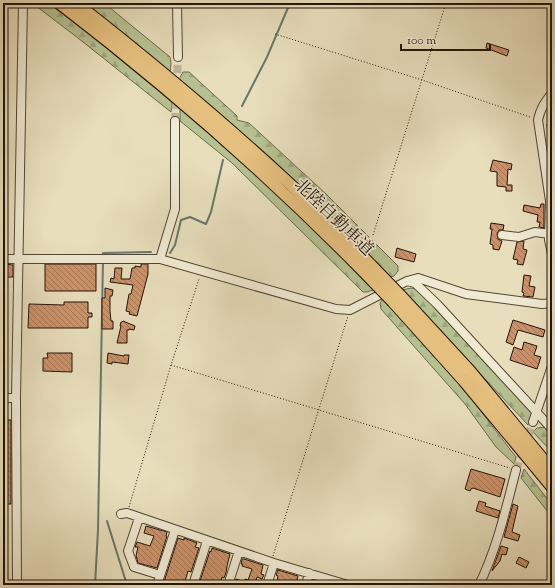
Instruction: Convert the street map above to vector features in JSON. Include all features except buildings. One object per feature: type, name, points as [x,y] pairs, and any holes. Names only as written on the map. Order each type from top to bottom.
[{"type":"highway","name":"北陸自動車道","points":[[59,3],[119,50],[198,116],[367,268]]},
{"type":"highway","name":"北陸自動車道","points":[[76,3],[153,64],[292,186],[367,268],[470,371],[552,470]]},
{"type":"highway","name":"北陸自動車道","points":[[397,299],[552,487]]},
{"type":"highway","points":[[470,371],[552,458]]},
{"type":"highway","points":[[500,423],[552,493]]},
{"type":"street","points":[[17,585],[16,398],[23,3]]},
{"type":"street","points":[[178,3],[178,57]]},
{"type":"street","points":[[552,93],[540,110],[538,120],[549,170],[551,213],[550,234],[552,254]]},
{"type":"street","points":[[160,259],[176,209],[175,121]]},
{"type":"street","points":[[502,235],[519,237],[535,232],[550,234]]},
{"type":"street","points":[[3,259],[160,259],[336,309],[350,310],[407,281],[418,278],[466,294],[542,304],[552,303]]},
{"type":"street","points":[[407,281],[415,283],[437,304],[552,430]]},
{"type":"street","points":[[533,422],[552,366]]},
{"type":"street","points":[[3,398],[16,398]]},
{"type":"street","points":[[479,585],[486,571],[495,545],[516,470]]},
{"type":"street","points":[[124,514],[346,585]]},
{"type":"street","points":[[139,518],[128,551],[134,567],[160,575]]},
{"type":"street","points":[[157,585],[175,530]]},
{"type":"street","points":[[193,585],[207,541]]},
{"type":"street","points":[[228,585],[239,551]]},
{"type":"street","points":[[267,585],[273,562]]},
{"type":"street","points":[[306,585],[309,573]]},
{"type":"path","points":[[373,235],[446,3]]},
{"type":"path","points":[[275,34],[422,80],[538,120]]},
{"type":"path","points":[[124,514],[202,270]]},
{"type":"path","points":[[273,562],[318,410],[350,310]]},
{"type":"path","points":[[171,365],[516,470]]},
{"type":"green space","points":[[32,3],[48,3],[88,33],[172,102],[171,112],[78,38]]},
{"type":"green space","points":[[83,3],[104,3],[170,57],[170,73]]},
{"type":"green space","points":[[183,72],[189,72],[237,116],[237,120],[249,123],[326,194],[398,266],[398,271],[394,276],[390,277],[286,173],[179,79]]},
{"type":"green space","points":[[180,108],[270,187],[315,230],[373,290],[363,292],[232,163],[180,121]]},
{"type":"green space","points":[[411,288],[416,289],[430,303],[531,412],[533,415],[528,425],[402,290]]},
{"type":"green space","points":[[383,299],[459,383],[516,457],[514,464],[496,447],[465,404],[381,309],[380,303]]},
{"type":"green space","points":[[546,427],[552,434],[552,452],[533,432],[537,428]]},
{"type":"green space","points":[[524,469],[552,505],[552,517],[521,478]]},
{"type":"waterway","points":[[242,106],[267,57],[290,3]]},
{"type":"waterway","points":[[170,253],[175,245],[181,220],[190,217],[206,224],[211,212],[223,160]]},
{"type":"waterway","points":[[103,256],[103,253],[151,252]]},
{"type":"waterway","points":[[95,585],[98,530],[103,260]]},
{"type":"waterway","points":[[107,521],[127,585]]},
{"type":"tunnel","points":[[175,121],[178,57]]},
{"type":"tunnel","points":[[516,470],[533,422]]}]
